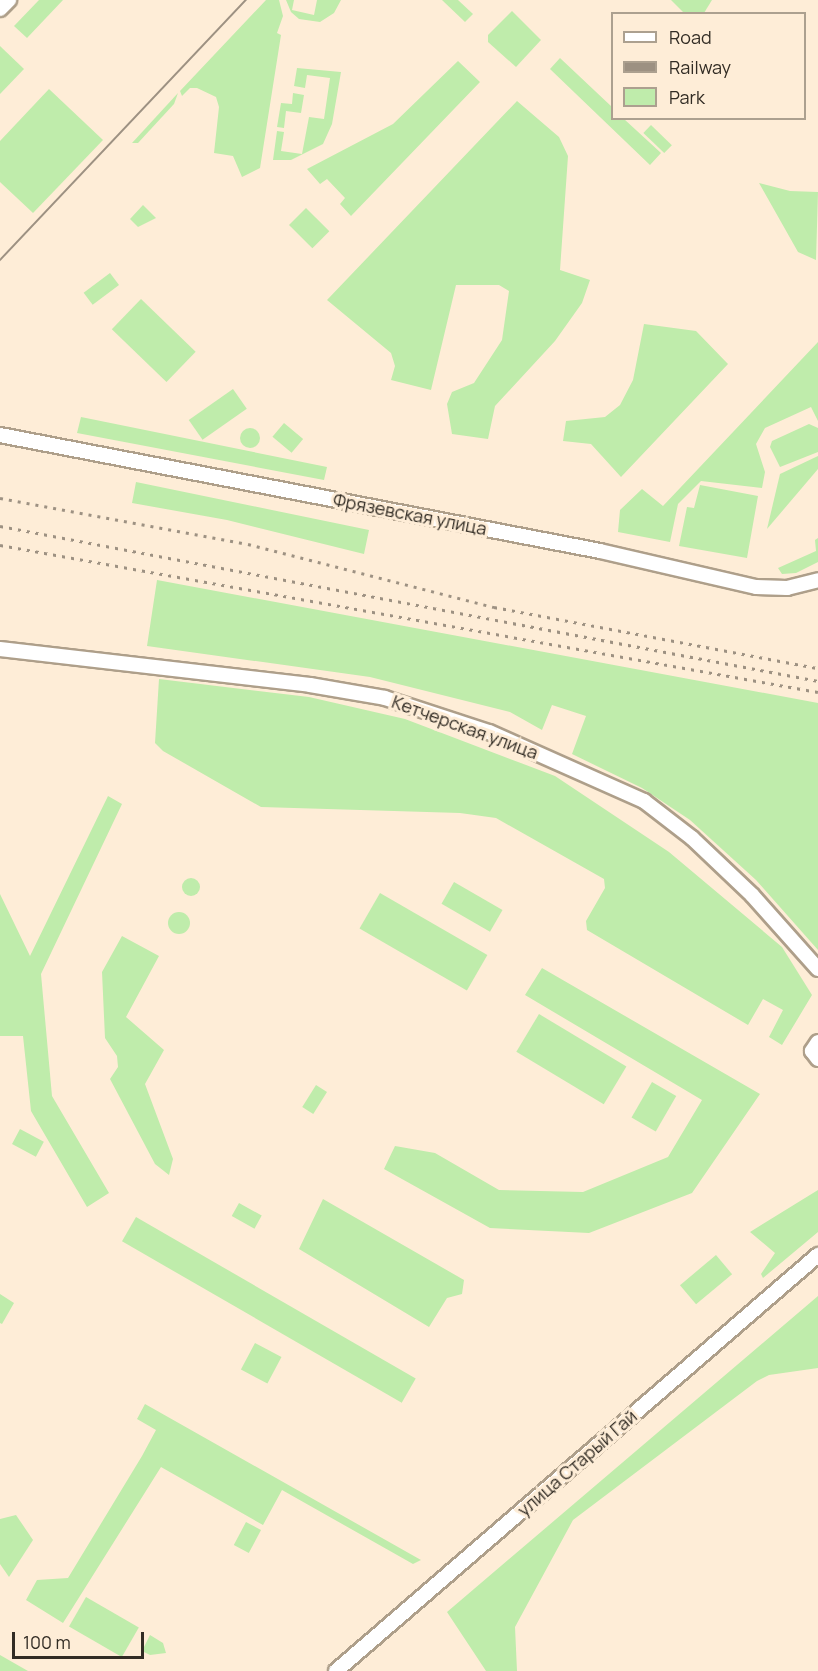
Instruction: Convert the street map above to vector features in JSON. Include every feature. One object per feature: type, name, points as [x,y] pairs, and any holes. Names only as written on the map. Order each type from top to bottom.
[{"type":"main road","points":[[0,9],[9,0]]},
{"type":"main road","name":"Фрязевская улица","points":[[0,435],[600,551],[756,586],[787,588],[818,580]]},
{"type":"main road","name":"Кетчерская улица","points":[[0,649],[310,685],[385,698],[489,732],[644,801],[692,838],[752,895],[818,969]]},
{"type":"main road","points":[[818,1042],[812,1051],[818,1059]]},
{"type":"main road","name":"улица Старый Гай","points":[[336,1671],[818,1255]]},
{"type":"green space","points":[[39,0],[63,0],[27,38],[14,26]]},
{"type":"green space","points":[[266,0],[279,0],[283,16],[277,33],[281,35],[260,168],[242,177],[233,156],[214,153],[219,107],[216,97],[197,88],[190,88],[182,96],[180,91]]},
{"type":"green space","points":[[286,0],[294,0],[292,10],[314,15],[317,0],[341,0],[334,13],[320,22],[299,19],[291,12]]},
{"type":"green space","points":[[442,0],[458,0],[473,14],[465,22]]},
{"type":"green space","points":[[671,0],[712,0],[705,12],[683,12]]},
{"type":"green space","points":[[512,11],[541,40],[516,67],[488,42],[488,35]]},
{"type":"green space","points":[[0,46],[24,69],[0,94]]},
{"type":"green space","points":[[560,58],[611,106],[611,120],[625,120],[661,153],[650,165],[550,69]]},
{"type":"green space","points":[[458,61],[480,82],[351,216],[340,204],[345,198],[327,179],[320,184],[307,169],[393,124]]},
{"type":"green space","points":[[297,68],[341,72],[332,124],[323,144],[291,160],[273,160],[277,131],[284,132],[281,151],[302,154],[309,117],[324,119],[330,78],[307,75],[305,88],[294,86]]},
{"type":"green space","points":[[49,89],[103,140],[33,213],[0,182],[0,141]]},
{"type":"green space","points":[[178,93],[174,104],[138,143],[132,143]]},
{"type":"green space","points":[[293,93],[304,95],[301,113],[286,111],[284,128],[277,127],[281,103],[292,104]]},
{"type":"green space","points":[[517,101],[559,137],[568,156],[560,270],[590,280],[582,303],[555,341],[495,406],[488,439],[452,434],[447,404],[452,392],[474,383],[502,340],[509,291],[499,285],[456,285],[431,390],[391,380],[395,366],[391,353],[327,300]]},
{"type":"green space","points":[[651,125],[672,145],[664,153],[643,133]]},
{"type":"green space","points":[[759,183],[790,191],[818,192],[816,260],[798,252]]},
{"type":"green space","points":[[143,205],[156,218],[138,227],[130,219]]},
{"type":"green space","points":[[306,208],[329,231],[312,248],[289,225]]},
{"type":"green space","points":[[110,273],[119,285],[93,305],[84,293]]},
{"type":"green space","points":[[141,299],[196,352],[166,382],[112,329]]},
{"type":"green space","points":[[644,324],[696,331],[728,364],[621,477],[591,444],[563,441],[566,421],[605,417],[620,405],[633,380]]},
{"type":"green space","points":[[818,342],[818,421],[811,407],[765,428],[756,444],[765,472],[762,488],[701,481],[678,504],[670,542],[618,532],[620,510],[642,489],[663,506]]},
{"type":"green space","points":[[233,389],[247,409],[203,440],[189,420]]},
{"type":"green space","points":[[81,417],[327,467],[324,480],[77,433]]},
{"type":"green space","points":[[284,423],[303,439],[292,453],[272,437]]},
{"type":"green space","points":[[809,424],[818,428],[818,452],[780,467],[770,447],[772,441]]},
{"type":"green space","points":[[246,428],[254,428],[260,434],[260,442],[254,448],[246,448],[240,442],[240,434]]},
{"type":"green space","points":[[818,456],[818,469],[767,529],[780,474]]},
{"type":"green space","points":[[136,482],[369,530],[364,554],[227,520],[132,503]]},
{"type":"green space","points":[[700,485],[758,496],[747,558],[679,546],[687,507],[694,508]]},
{"type":"green space","points":[[818,538],[818,562],[796,573],[782,574],[778,568],[816,551],[815,540]]},
{"type":"green space","points":[[157,580],[818,703],[818,950],[756,880],[690,820],[642,788],[572,754],[586,716],[552,705],[542,730],[510,712],[370,677],[147,646]]},
{"type":"green space","points":[[159,679],[309,697],[405,719],[555,776],[669,852],[782,947],[812,995],[782,1045],[769,1037],[783,1010],[763,999],[748,1025],[587,930],[586,921],[605,888],[604,879],[496,818],[460,813],[261,807],[163,751],[155,743]]},
{"type":"green space","points":[[108,796],[122,804],[41,974],[52,1096],[109,1193],[87,1207],[31,1111],[23,1036],[0,1036],[0,894],[30,956]]},
{"type":"green space","points":[[191,878],[197,881],[200,887],[197,893],[191,896],[185,893],[182,887],[185,881]]},
{"type":"green space","points":[[454,882],[502,910],[490,932],[442,904]]},
{"type":"green space","points":[[380,893],[487,955],[467,991],[360,929]]},
{"type":"green space","points":[[179,912],[187,915],[190,923],[187,931],[179,934],[171,931],[168,923],[171,915]]},
{"type":"green space","points":[[122,936],[159,956],[126,1017],[164,1050],[145,1084],[173,1159],[169,1175],[155,1164],[110,1079],[118,1067],[117,1056],[105,1038],[102,972]]},
{"type":"green space","points":[[542,968],[760,1094],[692,1193],[589,1233],[490,1228],[384,1169],[395,1146],[435,1153],[499,1190],[583,1192],[668,1157],[702,1100],[525,995]]},
{"type":"green space","points":[[539,1014],[626,1067],[604,1104],[516,1052]]},
{"type":"green space","points":[[652,1082],[676,1096],[656,1132],[632,1118]]},
{"type":"green space","points":[[316,1085],[327,1092],[313,1114],[302,1107]]},
{"type":"green space","points":[[20,1129],[44,1142],[36,1157],[12,1144]]},
{"type":"green space","points":[[818,1190],[818,1232],[763,1278],[761,1274],[775,1253],[750,1232]]},
{"type":"green space","points":[[323,1199],[464,1280],[462,1294],[447,1298],[429,1327],[299,1249]]},
{"type":"green space","points":[[239,1203],[262,1216],[254,1229],[232,1216]]},
{"type":"green space","points":[[136,1217],[416,1378],[402,1403],[122,1241]]},
{"type":"green space","points":[[716,1255],[732,1274],[696,1304],[680,1285]]},
{"type":"green space","points":[[0,1294],[14,1303],[2,1324],[0,1323]]},
{"type":"green space","points":[[818,1296],[818,1368],[769,1375],[757,1381],[573,1520],[515,1627],[517,1671],[486,1671],[447,1612]]},
{"type":"green space","points":[[255,1343],[281,1357],[267,1384],[241,1369]]},
{"type":"green space","points":[[145,1404],[421,1560],[413,1564],[282,1490],[263,1525],[161,1467],[63,1623],[26,1600],[37,1580],[68,1578],[156,1430],[137,1419]]},
{"type":"green space","points":[[16,1515],[33,1540],[9,1577],[0,1564],[0,1519]]},
{"type":"green space","points":[[246,1522],[261,1530],[249,1553],[234,1545]]},
{"type":"green space","points":[[86,1597],[139,1628],[122,1657],[69,1626]]},
{"type":"green space","points":[[150,1635],[163,1643],[166,1653],[150,1655],[142,1651]]},
{"type":"green space","points":[[0,1655],[28,1671],[0,1671]]},
{"type":"tram line","points":[[0,260],[246,0]]},
{"type":"railway","points":[[0,498],[248,544],[494,607],[818,668]]},
{"type":"railway","points":[[0,526],[818,681]]},
{"type":"railway","points":[[0,545],[818,692]]}]
